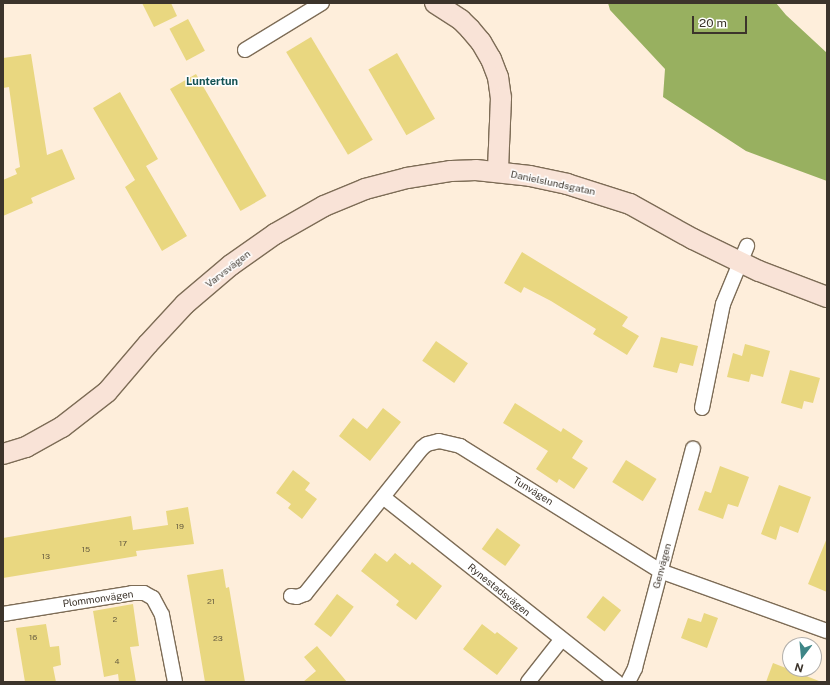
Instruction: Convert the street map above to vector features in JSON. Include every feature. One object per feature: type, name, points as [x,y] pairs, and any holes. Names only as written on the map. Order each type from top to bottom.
[{"type":"street","points":[[245,50],[322,3]]},
{"type":"street","name":"Danielslundsgatan","points":[[435,3],[461,20],[470,29],[481,42],[491,59],[498,76],[501,98],[498,171],[567,184],[630,204],[743,254],[781,280],[827,297]]},
{"type":"street","name":"Varvsvägen","points":[[3,454],[26,447],[62,427],[106,392],[185,304],[231,265],[275,234],[324,206],[380,184],[451,171],[498,171]]},
{"type":"street","points":[[702,408],[723,304],[743,254]]},
{"type":"street","name":"Tunvägen","points":[[291,596],[296,597],[305,594],[422,448],[427,444],[439,441],[453,443],[660,570],[827,631]]},
{"type":"street","name":"Genvägen","points":[[628,682],[635,668],[693,449]]},
{"type":"street","name":"Rynestadsvägen","points":[[383,497],[561,640],[616,682]]},
{"type":"street","name":"Plommonvägen","points":[[3,614],[132,593],[144,593],[153,598],[162,615],[175,682]]},
{"type":"street","points":[[528,682],[561,640]]},
{"type":"shaded area","points":[[608,3],[776,3],[786,15],[827,53],[827,181],[746,151],[663,97],[665,69],[610,10]]},
{"type":"building","points":[[142,3],[171,3],[177,16],[154,27]]},
{"type":"building","points":[[188,19],[205,51],[186,61],[169,29]]},
{"type":"building","points":[[311,37],[373,140],[348,155],[286,52]]},
{"type":"building","points":[[397,53],[435,119],[406,135],[368,70]]},
{"type":"building","points":[[31,54],[47,155],[62,149],[75,179],[31,198],[33,203],[3,216],[3,180],[17,174],[15,169],[20,167],[9,87],[3,88],[3,58]]},
{"type":"building","points":[[196,74],[266,196],[241,211],[170,89]]},
{"type":"building","points":[[120,92],[158,159],[146,166],[187,236],[162,251],[125,187],[135,180],[93,108]]},
{"type":"building","points":[[522,252],[628,317],[622,326],[639,336],[627,355],[593,334],[596,329],[551,301],[524,287],[521,293],[504,283]]},
{"type":"building","points":[[661,337],[698,346],[693,366],[680,363],[677,373],[653,367]]},
{"type":"building","points":[[436,341],[468,363],[454,383],[422,361]]},
{"type":"building","points":[[745,344],[770,351],[763,377],[751,374],[749,382],[727,377],[733,353],[742,356]]},
{"type":"building","points":[[790,370],[820,378],[813,403],[804,401],[802,409],[781,403]]},
{"type":"building","points":[[515,403],[561,432],[563,428],[583,441],[572,458],[588,468],[574,489],[559,479],[557,483],[536,469],[548,451],[503,423]]},
{"type":"building","points":[[383,408],[401,422],[370,461],[339,436],[353,418],[367,429]]},
{"type":"building","points":[[626,460],[657,479],[643,501],[612,482]]},
{"type":"building","points":[[720,466],[749,477],[738,507],[728,504],[723,519],[698,510],[705,491],[711,493]]},
{"type":"building","points":[[293,470],[310,483],[305,490],[317,499],[302,519],[288,508],[291,504],[276,493]]},
{"type":"building","points":[[779,485],[811,497],[798,533],[780,526],[776,540],[761,534]]},
{"type":"building","points":[[188,507],[194,544],[136,551],[137,556],[3,578],[3,538],[131,516],[133,530],[168,525],[166,511]]},
{"type":"building","points":[[497,528],[520,545],[505,566],[482,549]]},
{"type":"building","points":[[827,538],[827,592],[808,584]]},
{"type":"building","points":[[375,553],[387,562],[395,553],[410,565],[412,562],[442,586],[416,620],[396,605],[399,601],[361,571]]},
{"type":"building","points":[[223,569],[226,588],[229,587],[245,682],[205,682],[187,575]]},
{"type":"building","points":[[337,594],[354,607],[331,637],[314,624]]},
{"type":"building","points":[[603,596],[621,610],[605,631],[586,617]]},
{"type":"building","points":[[133,604],[139,646],[130,647],[136,682],[119,682],[118,674],[104,677],[93,611]]},
{"type":"building","points":[[704,613],[718,618],[707,648],[681,638],[688,618],[701,622]]},
{"type":"building","points":[[46,624],[50,647],[59,646],[61,665],[53,667],[56,682],[25,682],[16,628]]},
{"type":"building","points":[[482,624],[495,634],[497,632],[518,648],[497,675],[463,649]]},
{"type":"building","points":[[317,646],[347,682],[303,682],[316,671],[304,657]]},
{"type":"building","points":[[773,663],[782,667],[782,677],[809,677],[819,681],[819,682],[766,682]]},
{"type":"district","name":"Luntertun","points":[[212,81]]}]
